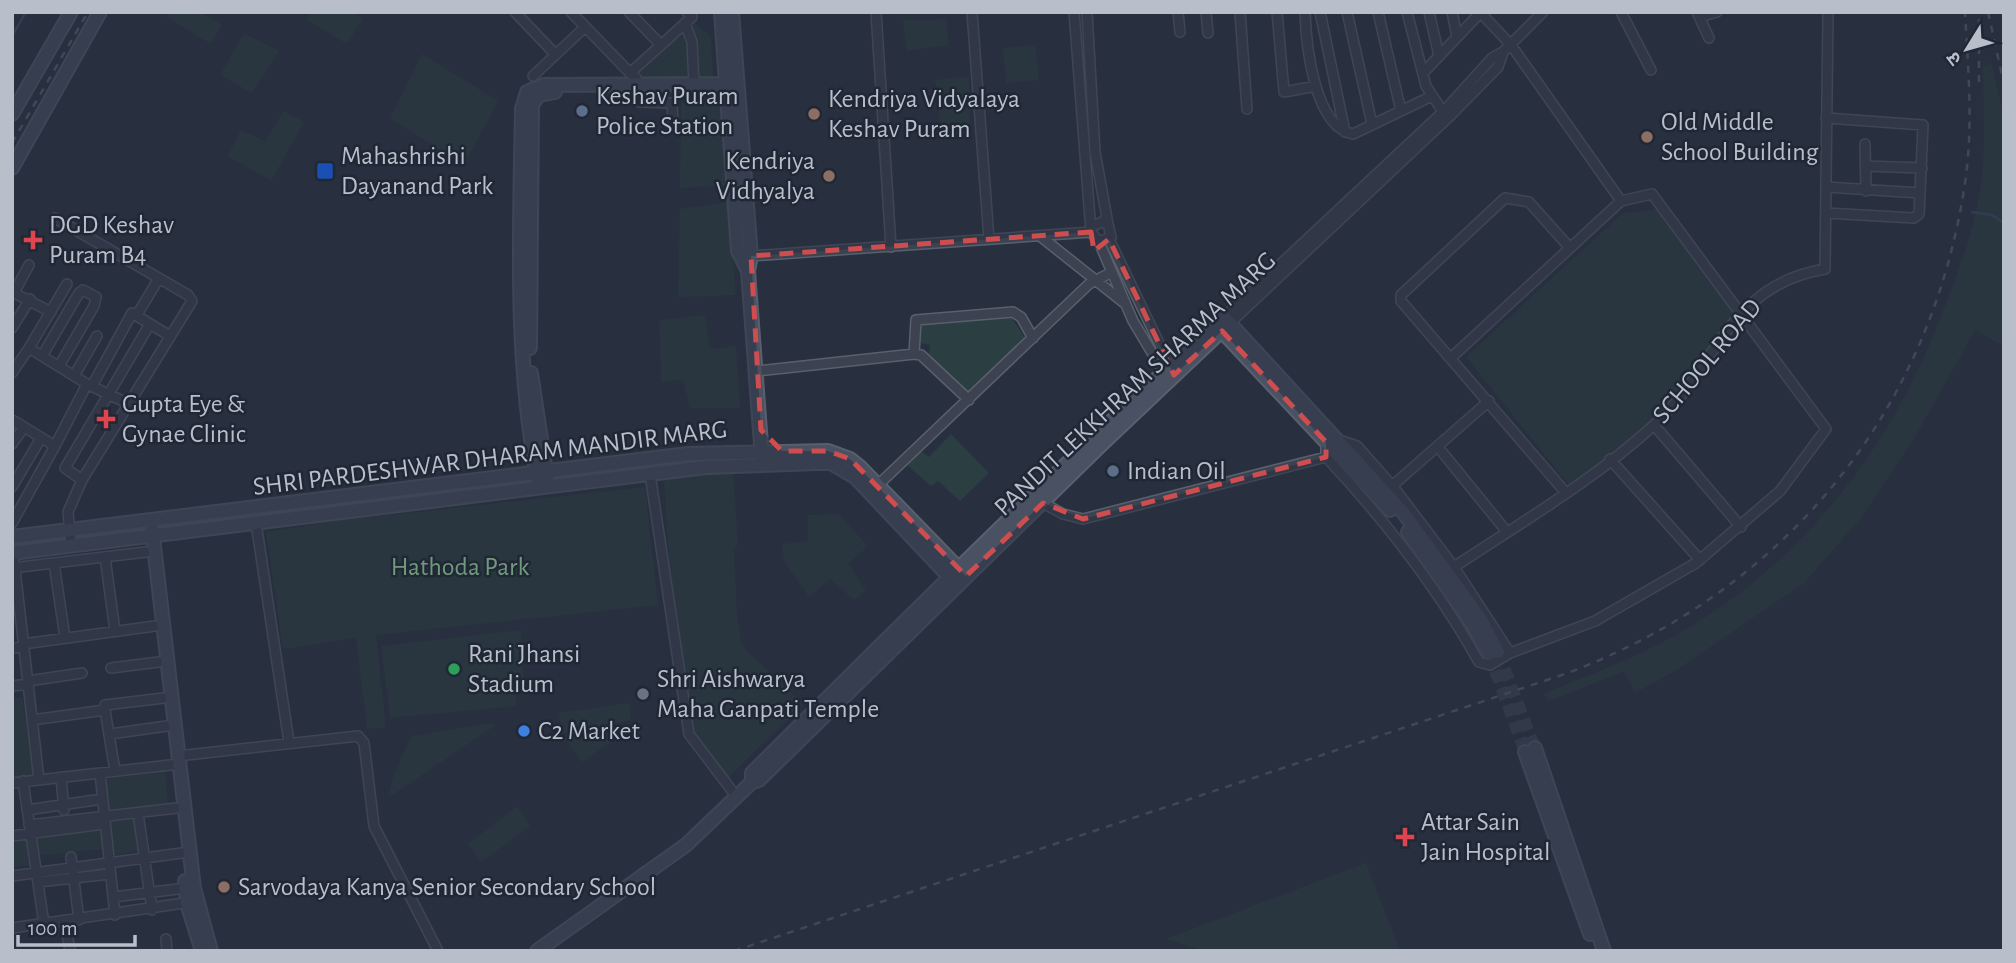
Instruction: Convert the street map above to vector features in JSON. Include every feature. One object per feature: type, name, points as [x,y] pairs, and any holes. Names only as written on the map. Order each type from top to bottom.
[{"type":"main road","points":[[12,114],[72,12]]},
{"type":"main road","points":[[12,168],[100,12]]},
{"type":"main road","points":[[721,12],[751,256],[748,271],[762,466]]},
{"type":"main road","points":[[732,12],[738,251],[748,271]]},
{"type":"main road","points":[[635,83],[732,88]]},
{"type":"main road","points":[[544,487],[528,422],[520,325],[523,100],[533,87],[544,85],[635,83],[732,88]]},
{"type":"main road","points":[[1223,324],[1332,441],[1404,512],[1480,618],[1499,653]]},
{"type":"main road","name":"PANDIT LEKKHRAM SHARMA MARG","points":[[537,951],[691,831],[700,828],[752,782],[759,780],[958,576],[1223,324]]},
{"type":"main road","name":"PANDIT LEKKHRAM SHARMA MARG","points":[[958,576],[1043,503],[1169,373]]},
{"type":"main road","points":[[761,430],[782,452]]},
{"type":"main road","name":"SHRI PARDESHWAR DHARAM MANDIR MARG","points":[[12,537],[688,454],[839,454],[850,459],[878,485],[958,576]]},
{"type":"main road","name":"SHRI PARDESHWAR DHARAM MANDIR MARG","points":[[13,552],[706,467],[824,463],[844,468],[958,576]]},
{"type":"main road","points":[[147,522],[192,902],[202,951]]},
{"type":"main road","points":[[148,537],[146,552],[167,726],[177,762],[177,808],[186,888],[211,951]]},
{"type":"main road","points":[[1596,951],[1530,750],[1604,951]]},
{"type":"main road","name":"PANDIT LEKKHRAM SHARMA MARG","points":[[526,951],[632,879]]},
{"type":"street","points":[[515,12],[555,54]]},
{"type":"street","points":[[571,12],[635,83],[639,102],[672,103],[673,123]]},
{"type":"street","points":[[629,12],[661,45]]},
{"type":"street","points":[[635,83],[661,45],[692,17],[687,12]]},
{"type":"street","points":[[876,12],[891,247]]},
{"type":"street","points":[[972,12],[989,239]]},
{"type":"street","points":[[1074,12],[1092,229],[1104,241],[1169,373]]},
{"type":"street","points":[[1087,12],[1095,152],[1111,230],[1104,241],[1110,273],[1124,303],[1169,373]]},
{"type":"street","points":[[1178,12],[1180,32]]},
{"type":"street","points":[[1206,12],[1208,33]]},
{"type":"street","points":[[1240,12],[1248,109]]},
{"type":"street","points":[[1277,12],[1284,92],[1316,86]]},
{"type":"street","points":[[1305,12],[1306,54],[1316,86],[1331,119],[1345,132],[1353,134],[1432,96]]},
{"type":"street","points":[[1320,12],[1345,132]]},
{"type":"street","points":[[1348,12],[1372,124]]},
{"type":"street","points":[[1378,12],[1401,111]]},
{"type":"street","points":[[1408,12],[1423,73],[1432,96],[1443,112]]},
{"type":"street","points":[[1429,12],[1439,56]]},
{"type":"street","points":[[1452,12],[1457,37]]},
{"type":"street","points":[[1423,73],[1481,12],[1511,45],[1621,201]]},
{"type":"street","points":[[1621,12],[1651,69]]},
{"type":"street","points":[[1709,38],[1698,15],[1717,12]]},
{"type":"street","name":"SCHOOL ROAD","points":[[1454,567],[1566,493],[1654,425],[1748,304],[1796,273],[1825,268],[1828,12]]},
{"type":"street","name":"PANDIT LEKKHRAM SHARMA MARG","points":[[1223,324],[1448,118],[1498,67],[1503,52],[1539,14]]},
{"type":"street","points":[[685,23],[692,41],[694,84]]},
{"type":"street","points":[[533,76],[585,27]]},
{"type":"street","points":[[1223,324],[1443,112],[1492,58],[1503,52]]},
{"type":"street","points":[[1826,118],[1923,125],[1919,214],[1914,218],[1826,213]]},
{"type":"street","points":[[1865,144],[1866,191]]},
{"type":"street","points":[[1866,166],[1922,168]]},
{"type":"street","points":[[1826,187],[1920,193]]},
{"type":"street","points":[[1326,457],[1376,509],[1479,662],[1494,664],[1499,653],[1595,621],[1655,589],[1700,560],[1780,491],[1826,429],[1657,197],[1645,194],[1621,201],[1452,357]]},
{"type":"street","points":[[1566,493],[1452,357],[1401,301],[1401,295],[1498,201],[1509,197],[1529,202],[1570,248]]},
{"type":"street","points":[[55,218],[188,295],[192,301],[82,480],[68,512],[71,545]]},
{"type":"street","points":[[751,256],[1040,236],[1092,229],[1102,222],[1108,224]]},
{"type":"street","points":[[1040,236],[1093,282],[1124,303]]},
{"type":"street","points":[[29,265],[13,291],[51,312]]},
{"type":"street","points":[[878,485],[1093,282],[1110,273]]},
{"type":"street","points":[[137,316],[159,278]]},
{"type":"street","points":[[12,373],[67,284]]},
{"type":"street","points":[[42,356],[79,293],[83,290],[96,297],[94,306],[59,366]]},
{"type":"street","points":[[12,328],[30,299]]},
{"type":"street","points":[[914,354],[916,320],[1013,312],[1021,317],[1033,338]]},
{"type":"street","points":[[12,523],[129,315],[137,316],[170,336]]},
{"type":"street","points":[[82,480],[65,468],[150,324]]},
{"type":"street","points":[[74,376],[97,337]]},
{"type":"street","points":[[29,348],[90,385],[129,404]]},
{"type":"street","points":[[757,371],[914,354],[920,355],[970,400]]},
{"type":"street","points":[[1392,486],[1489,401]]},
{"type":"street","points":[[12,420],[55,446]]},
{"type":"street","points":[[1654,425],[1741,527]]},
{"type":"street","points":[[12,444],[23,427]]},
{"type":"street","points":[[12,487],[41,438]]},
{"type":"street","points":[[1326,457],[1332,441],[1356,446],[1392,486],[1454,567],[1499,653]]},
{"type":"street","points":[[1437,447],[1507,532]]},
{"type":"street","points":[[1043,503],[1063,514],[1083,519],[1326,457]]},
{"type":"street","points":[[1610,459],[1700,560]]},
{"type":"street","points":[[650,474],[689,734],[736,796]]},
{"type":"street","points":[[256,523],[289,742]]},
{"type":"street","points":[[13,552],[16,612],[24,645],[39,780]]},
{"type":"street","points":[[13,568],[146,552]]},
{"type":"street","points":[[105,557],[115,631]]},
{"type":"street","points":[[54,563],[65,638]]},
{"type":"street","points":[[12,648],[155,626]]},
{"type":"street","points":[[111,668],[159,662]]},
{"type":"street","points":[[12,686],[82,673]]},
{"type":"street","points":[[115,771],[105,705],[164,698]]},
{"type":"street","points":[[32,720],[105,710]]},
{"type":"street","points":[[110,734],[167,726]]},
{"type":"street","points":[[12,783],[115,771],[352,734],[364,743],[374,826],[438,951]]},
{"type":"street","points":[[100,773],[115,915]]},
{"type":"street","points":[[61,777],[66,825]]},
{"type":"street","points":[[23,781],[44,924]]},
{"type":"street","points":[[27,810],[102,799]]},
{"type":"street","points":[[12,836],[30,830],[177,808]]},
{"type":"street","points":[[138,813],[152,910]]},
{"type":"street","points":[[12,876],[37,878],[110,869],[145,859],[182,853]]},
{"type":"street","points":[[71,858],[79,920]]},
{"type":"street","points":[[113,897],[186,888]]},
{"type":"street","points":[[12,928],[152,910],[192,902]]},
{"type":"street","points":[[65,922],[70,951]]},
{"type":"street","points":[[166,939],[167,951]]},
{"type":"highlighted area","points":[[1091,232],[1094,251],[1109,239],[1174,375],[1222,331],[1326,442],[1326,457],[1083,519],[1043,503],[966,576],[850,459],[828,451],[782,451],[761,430],[751,256]]},
{"type":"green space","points":[[168,12],[201,12],[222,25],[211,44],[166,17]]},
{"type":"green space","points":[[311,12],[353,12],[363,18],[347,44],[307,20]]},
{"type":"green space","points":[[947,19],[948,45],[907,51],[903,20]]},
{"type":"green space","points":[[694,22],[711,37],[713,79],[631,81]]},
{"type":"green space","points":[[244,33],[279,51],[252,93],[220,75]]},
{"type":"green space","points":[[1035,45],[1039,80],[1006,83],[1003,48]]},
{"type":"green space","points":[[422,54],[498,101],[464,165],[390,118]]},
{"type":"green space","points":[[1991,63],[2004,117],[2004,346],[1975,330],[1915,437],[1861,518],[1804,583],[1675,671],[1635,693],[1624,671],[1549,701],[1543,694],[1641,653],[1692,626],[1739,593],[1783,557],[1822,516],[1858,471],[1889,424],[1916,374],[1964,254],[1978,202],[1983,170],[1983,67]]},
{"type":"green space","points":[[969,76],[970,138],[942,139],[935,80]]},
{"type":"green space","points":[[720,101],[725,186],[680,188],[681,103]]},
{"type":"green space","points":[[284,111],[304,122],[271,181],[228,156],[241,130],[265,141]]},
{"type":"green space","points":[[727,202],[736,295],[678,297],[680,209]]},
{"type":"green space","points":[[1658,209],[1735,313],[1659,415],[1570,486],[1466,357],[1623,213]]},
{"type":"green space","points":[[705,315],[710,349],[736,346],[740,408],[690,408],[683,380],[661,382],[659,320]]},
{"type":"green space","points":[[1012,318],[1025,338],[967,393],[929,356],[930,345],[920,343],[920,325],[967,319]]},
{"type":"green space","points":[[951,434],[989,473],[960,501],[938,481],[931,486],[907,465],[921,451],[929,457]]},
{"type":"green space","points":[[733,470],[738,543],[734,549],[737,614],[742,646],[803,704],[729,777],[694,734],[669,560],[664,477]]},
{"type":"green space","name":"Hathoda Park","points":[[645,487],[658,605],[376,635],[386,727],[367,729],[356,638],[283,649],[266,532],[343,520]]},
{"type":"green space","points":[[838,514],[868,546],[848,564],[866,590],[854,600],[830,579],[809,597],[784,561],[782,544],[808,541],[808,515]]},
{"type":"green space","name":"Rani Jhansi Stadium","points":[[521,630],[525,692],[516,694],[516,706],[390,718],[381,646]]},
{"type":"green space","points":[[22,697],[34,779],[12,780],[12,698]]},
{"type":"green space","points":[[629,703],[631,720],[563,733],[558,713]]},
{"type":"green space","points":[[492,723],[494,726],[388,798],[394,774],[412,736]]},
{"type":"green space","points":[[635,725],[582,762],[565,738]]},
{"type":"green space","points":[[165,772],[168,803],[139,807],[138,851],[114,855],[105,779]]},
{"type":"green space","points":[[517,806],[530,826],[481,862],[468,844]]},
{"type":"green space","points":[[101,828],[103,849],[35,856],[33,865],[12,867],[12,839]]},
{"type":"green space","points":[[1366,863],[1400,951],[1204,951],[1166,939]]},
{"type":"waterway","points":[[12,36],[26,12]]},
{"type":"waterway","points":[[1972,212],[1992,215],[2004,223]]},
{"type":"tunnel","points":[[1498,652],[1535,748]]},
{"type":"tunnel","points":[[1489,654],[1525,752]]},
{"type":"railway","points":[[12,143],[88,12]]},
{"type":"railway","points":[[734,951],[1565,674],[1644,639],[1716,594],[1780,542],[1836,482],[1883,415],[1921,341],[1949,261],[1966,176],[1970,114],[1965,12]]},
{"type":"railway","points":[[1979,12],[1979,82]]},
{"type":"railway","points":[[1988,12],[2004,84]]},
{"type":"place","name":"Keshav Puram Police Station","points":[[582,111]]},
{"type":"place","name":"Kendriya Vidyalaya Keshav Puram","points":[[814,114]]},
{"type":"place","name":"Old Middle School Building","points":[[1647,137]]},
{"type":"place","name":"Mahashrishi Dayanand Park","points":[[325,171]]},
{"type":"place","name":"Kendriya Vidhyalya","points":[[829,176]]},
{"type":"place","name":"DGD Keshav Puram B4","points":[[33,240]]},
{"type":"place","name":"Gupta Eye & Gynae Clinic","points":[[106,419]]},
{"type":"place","name":"Indian Oil","points":[[1113,471]]},
{"type":"place","name":"Rani Jhansi Stadium","points":[[454,669]]},
{"type":"place","name":"Shri Aishwarya Maha Ganpati Temple","points":[[643,694]]},
{"type":"place","name":"C2 Market","points":[[524,731]]},
{"type":"place","name":"Attar Sain Jain Hospital","points":[[1405,837]]},
{"type":"place","name":"Sarvodaya Kanya Senior Secondary School","points":[[224,887]]}]
